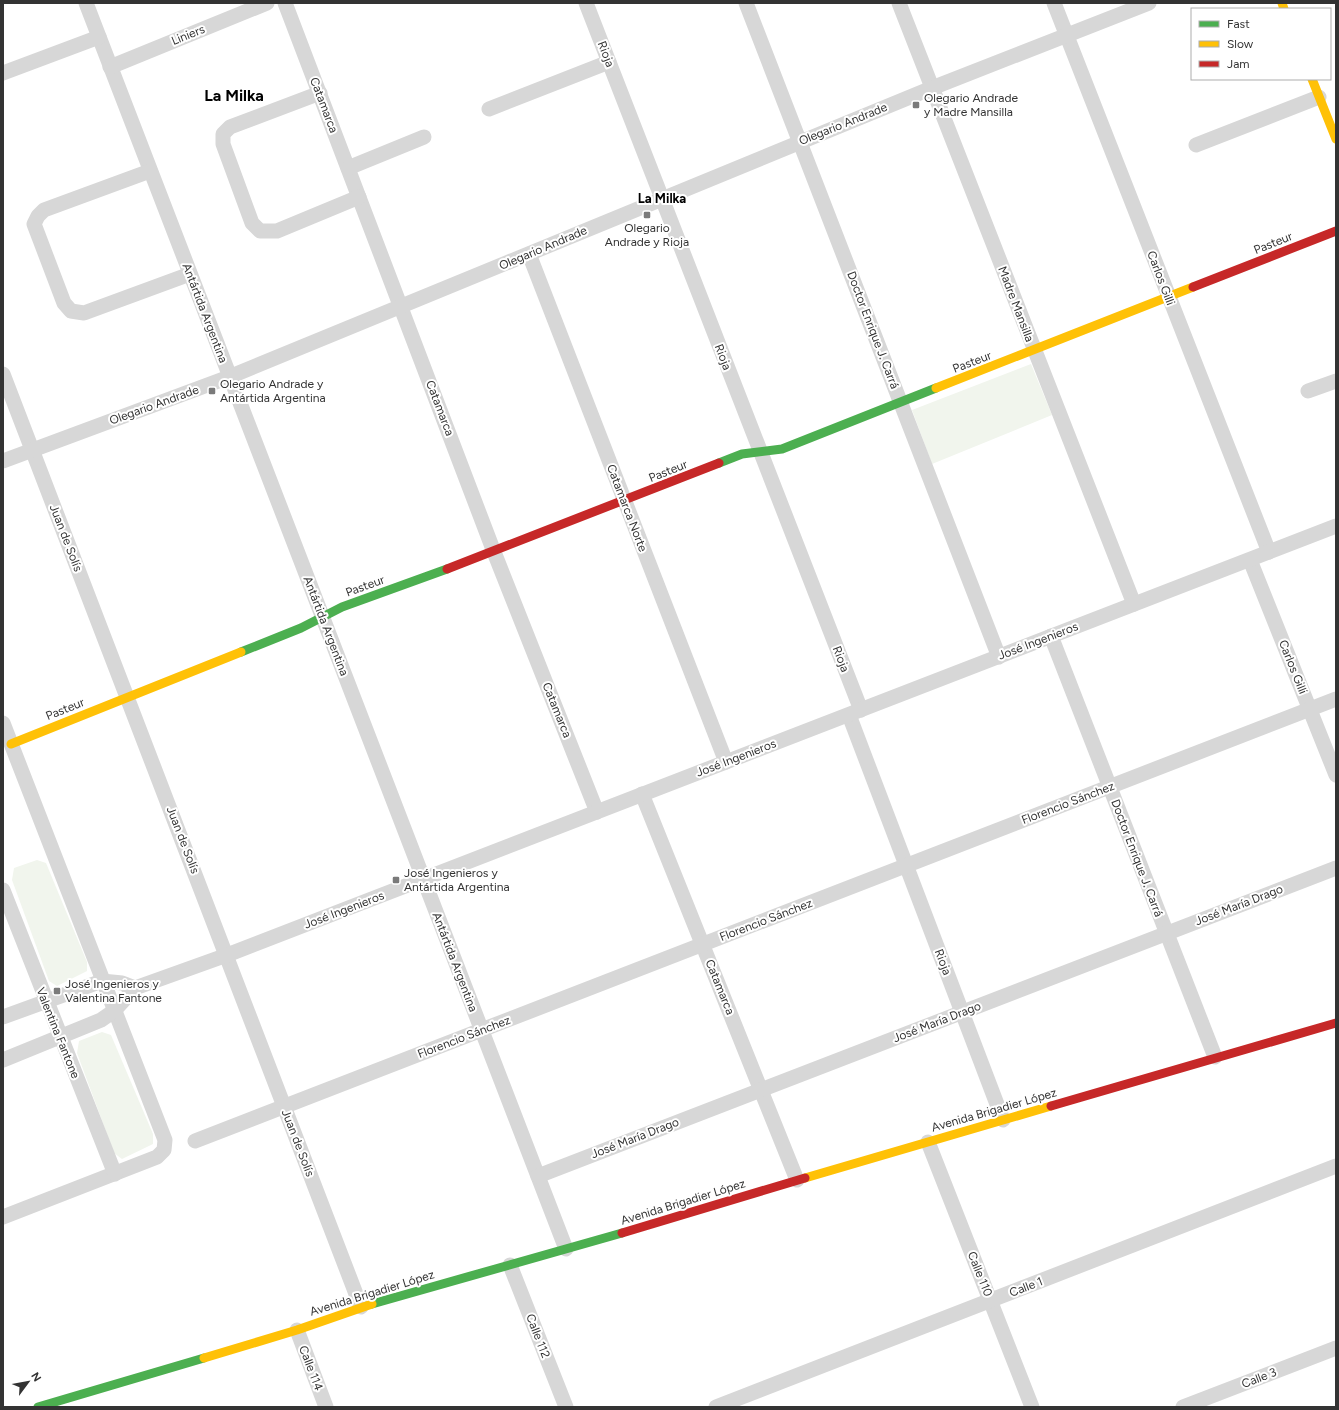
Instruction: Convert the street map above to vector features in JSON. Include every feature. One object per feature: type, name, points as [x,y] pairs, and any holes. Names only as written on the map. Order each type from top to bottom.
[{"type":"street","name":"Antártida Argentina","points":[[86,3],[566,1249]]},
{"type":"street","name":"Liniers","points":[[110,67],[266,3]]},
{"type":"street","name":"Catamarca","points":[[285,3],[402,306],[494,552],[597,812]]},
{"type":"street","name":"Rioja","points":[[586,3],[760,452],[855,712],[906,866],[1003,1120]]},
{"type":"street","name":"Doctor Enrique J. Carrá","points":[[746,3],[999,656]]},
{"type":"street","name":"Madre Mansilla","points":[[899,3],[1134,604]]},
{"type":"street","name":"Carlos Gilli","points":[[1054,3],[1168,298],[1269,552]]},
{"type":"street","name":"Olegario Andrade","points":[[3,461],[229,376],[932,88],[1149,3]]},
{"type":"street","points":[[3,73],[99,37]]},
{"type":"street","points":[[489,110],[609,62]]},
{"type":"street","points":[[1312,80],[1336,140]]},
{"type":"street","points":[[320,93],[230,127],[223,134],[223,144],[252,223],[260,231],[277,231],[359,197]]},
{"type":"street","points":[[1196,145],[1319,97]]},
{"type":"street","points":[[348,168],[424,137]]},
{"type":"street","points":[[150,171],[44,210],[38,216],[34,224],[64,303],[71,311],[84,313],[190,274]]},
{"type":"street","name":"Pasteur","points":[[11,744],[301,628],[342,607],[494,552],[742,454],[782,449],[1336,231]]},
{"type":"street","name":"Catamarca Norte","points":[[529,254],[726,762]]},
{"type":"street","name":"Juan de Solís","points":[[3,374],[128,696],[361,1307]]},
{"type":"street","points":[[1308,392],[1336,381]]},
{"type":"street","name":"José Ingenieros","points":[[135,988],[226,955],[1336,526]]},
{"type":"street","name":"Carlos Gilli","points":[[1250,560],[1336,775]]},
{"type":"street","name":"Doctor Enrique J. Carrá","points":[[1051,636],[1214,1057]]},
{"type":"street","name":"Florencio Sánchez","points":[[195,1141],[1336,699]]},
{"type":"street","points":[[3,723],[165,1140],[164,1150],[158,1157],[3,1217]]},
{"type":"street","name":"Catamarca","points":[[642,794],[762,1089],[797,1180]]},
{"type":"street","name":"José María Drago","points":[[538,1176],[1336,868]]},
{"type":"street","name":"Valentina Fantone","points":[[3,890],[45,1001],[115,1174]]},
{"type":"street","points":[[3,1017],[102,981],[122,983],[135,988],[114,1011],[101,1020],[3,1060]]},
{"type":"street","name":"Avenida Brigadier López","points":[[38,1407],[297,1330],[361,1307],[566,1249],[1214,1057],[1336,1023]]},
{"type":"street","name":"Calle 110","points":[[928,1142],[1032,1407]]},
{"type":"street","name":"Calle 1","points":[[716,1407],[1336,1166]]},
{"type":"street","name":"Calle 112","points":[[510,1265],[566,1407]]},
{"type":"street","name":"Calle 114","points":[[297,1330],[326,1407]]},
{"type":"street","name":"Calle 3","points":[[1183,1407],[1336,1348]]},
{"type":"shaded area","points":[[1031,364],[1052,415],[932,464],[912,410]]},
{"type":"shaded area","points":[[37,860],[46,863],[87,962],[87,971],[57,986],[49,981],[12,880],[14,868]]},
{"type":"shaded area","points":[[102,1032],[111,1035],[153,1134],[153,1144],[122,1159],[114,1153],[77,1053],[79,1041]]},
{"type":"traffic: fast","points":[[719,463],[742,454],[782,449],[936,388]]},
{"type":"traffic: fast","points":[[241,652],[301,628],[342,607],[447,569]]},
{"type":"traffic: fast","points":[[372,1304],[622,1233]]},
{"type":"traffic: fast","points":[[38,1407],[204,1358]]},
{"type":"traffic: slow","points":[[1282,3],[1284,8]]},
{"type":"traffic: slow","points":[[1312,80],[1336,139]]},
{"type":"traffic: slow","points":[[936,388],[1193,287]]},
{"type":"traffic: slow","points":[[11,744],[241,652]]},
{"type":"traffic: slow","points":[[805,1178],[1051,1106]]},
{"type":"traffic: slow","points":[[204,1358],[297,1330],[372,1304]]},
{"type":"traffic: jam","points":[[1193,287],[1336,231]]},
{"type":"traffic: jam","points":[[447,569],[719,463]]},
{"type":"traffic: jam","points":[[1051,1106],[1336,1023]]},
{"type":"traffic: jam","points":[[622,1233],[805,1178]]},
{"type":"place","name":"Olegario Andrade y Madre Mansilla","points":[[916,105]]},
{"type":"place","name":"Olegario Andrade y Rioja","points":[[647,215]]},
{"type":"place","name":"Olegario Andrade y Antártida Argentina","points":[[212,391]]},
{"type":"place","name":"José Ingenieros y Antártida Argentina","points":[[396,880]]},
{"type":"place","name":"José Ingenieros y Valentina Fantone","points":[[57,991]]},
{"type":"district","name":"La Milka","points":[[234,95]]},
{"type":"district","name":"La Milka","points":[[662,198]]}]
